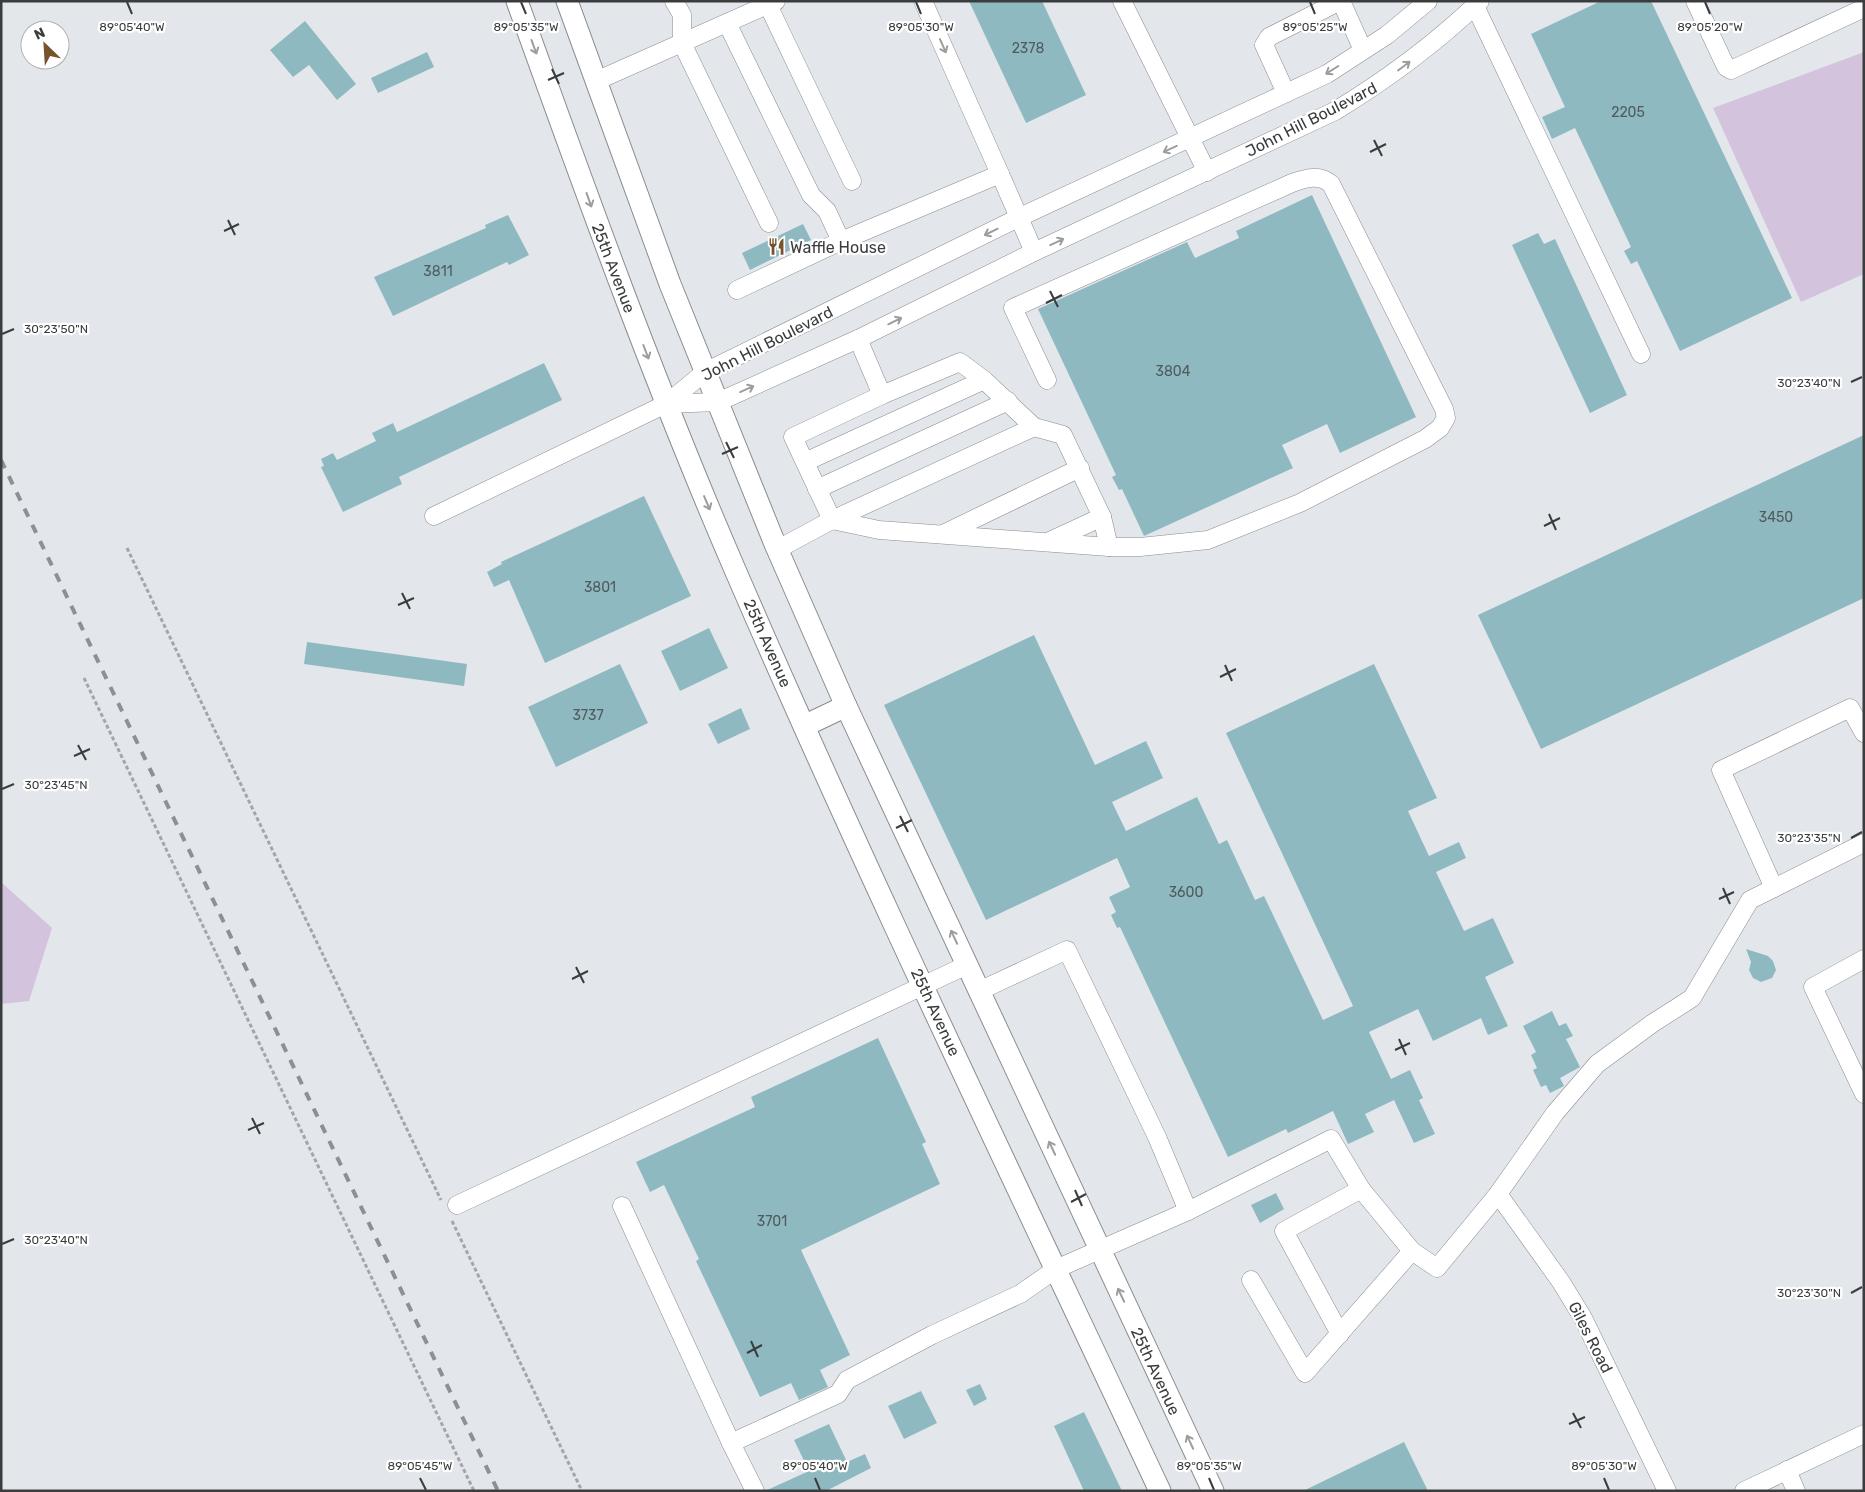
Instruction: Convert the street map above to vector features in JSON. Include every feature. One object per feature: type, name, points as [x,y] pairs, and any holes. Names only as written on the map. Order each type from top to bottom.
[{"type":"main road","name":"25th Avenue","points":[[517,1],[614,269],[666,404],[804,726],[1160,1491]]},
{"type":"main road","name":"25th Avenue","points":[[567,1],[670,284],[778,549],[846,706],[1213,1491]]},
{"type":"main road","points":[[804,726],[846,706]]},
{"type":"street","points":[[674,1],[682,15],[682,43],[769,223]]},
{"type":"street","points":[[923,1],[1034,252]]},
{"type":"street","points":[[1122,1],[1207,172]]},
{"type":"street","points":[[1286,93],[1264,45],[1269,37],[1340,1],[1363,50]]},
{"type":"street","name":"John Hill Boulevard","points":[[666,404],[705,372],[1018,218],[1327,74],[1386,35],[1428,1]]},
{"type":"street","points":[[1695,1],[1726,67],[1731,70],[1864,8]]},
{"type":"street","points":[[596,81],[772,3],[852,181]]},
{"type":"street","name":"John Hill Boulevard","points":[[666,404],[718,402],[858,339],[1034,252],[1335,111],[1382,83],[1439,39],[1477,4]]},
{"type":"street","points":[[1477,4],[1641,354]]},
{"type":"street","points":[[727,23],[811,195],[826,211],[841,241]]},
{"type":"street","points":[[736,290],[841,241],[1000,174]]},
{"type":"street","points":[[832,520],[879,530],[1109,547],[1140,547],[1208,540],[1300,503],[1426,439],[1444,423],[1446,418],[1444,409],[1331,184],[1319,178],[1308,178],[1292,182],[1014,308],[1048,380]]},
{"type":"street","points":[[858,339],[882,395]]},
{"type":"street","points":[[832,520],[793,437],[882,395],[960,362],[1008,401],[1034,427],[1062,435],[1080,468],[1102,517],[1109,547]]},
{"type":"street","points":[[805,462],[984,380]]},
{"type":"street","points":[[817,489],[1008,401]]},
{"type":"street","points":[[434,516],[666,404]]},
{"type":"street","points":[[778,549],[832,520],[1034,427]]},
{"type":"street","points":[[942,534],[1080,468]]},
{"type":"street","points":[[1048,542],[1102,517]]},
{"type":"street","points":[[1774,888],[1721,770],[1850,708],[1864,733]]},
{"type":"street","points":[[731,1442],[838,1394],[847,1380],[932,1335],[1020,1294],[1056,1269],[1188,1211],[1331,1139],[1361,1189],[1412,1251],[1437,1268],[1498,1194],[1555,1113],[1597,1064],[1653,1022],[1692,998],[1750,900],[1864,843]]},
{"type":"street","points":[[979,991],[1067,950],[1157,1137],[1188,1211]]},
{"type":"street","points":[[1864,959],[1813,987],[1864,1094]]},
{"type":"street","points":[[449,1207],[967,965]]},
{"type":"street","points":[[1340,1334],[1284,1232],[1361,1189]]},
{"type":"street","name":"Giles Road","points":[[1498,1194],[1561,1282],[1583,1318],[1667,1491]]},
{"type":"street","points":[[622,1206],[755,1491]]},
{"type":"street","points":[[1251,1280],[1305,1374],[1412,1251]]},
{"type":"street","points":[[1744,1491],[1864,1434]]},
{"type":"street","points":[[1787,1470],[1796,1491]]},
{"type":"path","points":[[127,548],[449,1207],[582,1491]]},
{"type":"path","points":[[84,678],[474,1491]]},
{"type":"shaded area","points":[[1864,52],[1864,274],[1801,302],[1713,108]]},
{"type":"shaded area","points":[[1,882],[52,928],[29,1001],[1,1004]]},
{"type":"building","points":[[969,1],[1042,1],[1086,95],[1026,123]]},
{"type":"building","points":[[1601,1],[1651,1],[1792,298],[1680,351],[1637,261],[1631,264],[1624,251],[1631,247],[1575,128],[1552,139],[1542,117],[1565,107],[1531,34]]},
{"type":"building","points":[[305,21],[356,84],[337,100],[309,65],[293,77],[270,50]]},
{"type":"building","points":[[427,52],[434,67],[378,93],[371,78]]},
{"type":"building","points":[[1312,195],[1416,417],[1340,453],[1327,424],[1282,445],[1293,468],[1144,536],[1122,489],[1119,490],[1112,477],[1116,475],[1038,309],[1187,242],[1195,258],[1239,238],[1236,231]]},
{"type":"building","points":[[508,215],[529,255],[509,265],[507,262],[393,316],[374,277],[486,228],[485,225]]},
{"type":"building","name":"Waffle House","points":[[803,224],[811,240],[750,270],[742,253]]},
{"type":"building","points":[[1538,233],[1544,244],[1555,239],[1627,395],[1590,413],[1512,245]]},
{"type":"building","points":[[544,363],[562,400],[399,477],[402,484],[343,512],[321,467],[324,466],[321,459],[333,453],[337,460],[376,441],[372,433],[393,423],[397,432]]},
{"type":"building","points":[[1864,435],[1864,598],[1541,749],[1478,615]]},
{"type":"building","points":[[644,496],[691,596],[545,663],[509,580],[494,587],[487,572],[502,564],[501,562]]},
{"type":"building","points":[[709,628],[728,668],[680,691],[661,651]]},
{"type":"building","points":[[1034,635],[1095,765],[1146,741],[1163,778],[1112,802],[1126,831],[1197,797],[1219,844],[1227,840],[1255,900],[1264,896],[1323,1020],[1353,1006],[1226,733],[1374,664],[1437,798],[1408,811],[1429,856],[1459,842],[1466,858],[1436,872],[1464,931],[1493,918],[1514,963],[1485,977],[1508,1026],[1488,1035],[1481,1018],[1433,1041],[1418,1009],[1369,1032],[1391,1079],[1410,1070],[1423,1098],[1419,1100],[1435,1134],[1414,1143],[1394,1100],[1365,1114],[1374,1132],[1348,1144],[1333,1111],[1288,1133],[1286,1129],[1228,1157],[1120,927],[1117,928],[1111,915],[1116,912],[1109,897],[1130,887],[1117,858],[986,920],[884,705]]},
{"type":"building","points":[[307,642],[467,664],[464,686],[304,664]]},
{"type":"building","points":[[620,664],[648,723],[556,767],[528,707]]},
{"type":"building","points":[[741,708],[750,729],[718,744],[708,724]]},
{"type":"building","points":[[1746,949],[1768,956],[1773,961],[1776,970],[1772,978],[1761,982],[1753,978],[1749,970],[1751,962]]},
{"type":"building","points":[[1552,1011],[1559,1026],[1566,1023],[1573,1036],[1566,1039],[1580,1067],[1560,1078],[1564,1086],[1550,1093],[1546,1085],[1541,1087],[1533,1070],[1537,1068],[1531,1055],[1536,1052],[1523,1026]]},
{"type":"building","points":[[878,1038],[926,1142],[922,1144],[940,1184],[801,1250],[850,1355],[820,1370],[828,1387],[799,1400],[791,1383],[760,1397],[696,1261],[699,1259],[664,1185],[650,1192],[636,1162],[755,1107],[751,1097]]},
{"type":"building","points":[[1276,1193],[1284,1209],[1260,1223],[1251,1205]]},
{"type":"building","points":[[980,1384],[987,1399],[974,1406],[966,1390]]},
{"type":"building","points":[[921,1391],[937,1423],[904,1439],[888,1406]]},
{"type":"building","points":[[1084,1412],[1122,1491],[1084,1491],[1054,1426]]},
{"type":"building","points":[[829,1424],[847,1462],[865,1454],[871,1468],[826,1491],[765,1491],[809,1471],[794,1440]]},
{"type":"building","points":[[1404,1442],[1428,1491],[1303,1491]]},
{"type":"railway","points":[[1,460],[498,1491]]},
{"type":"place","name":"Waffle House","points":[[776,247]]}]
